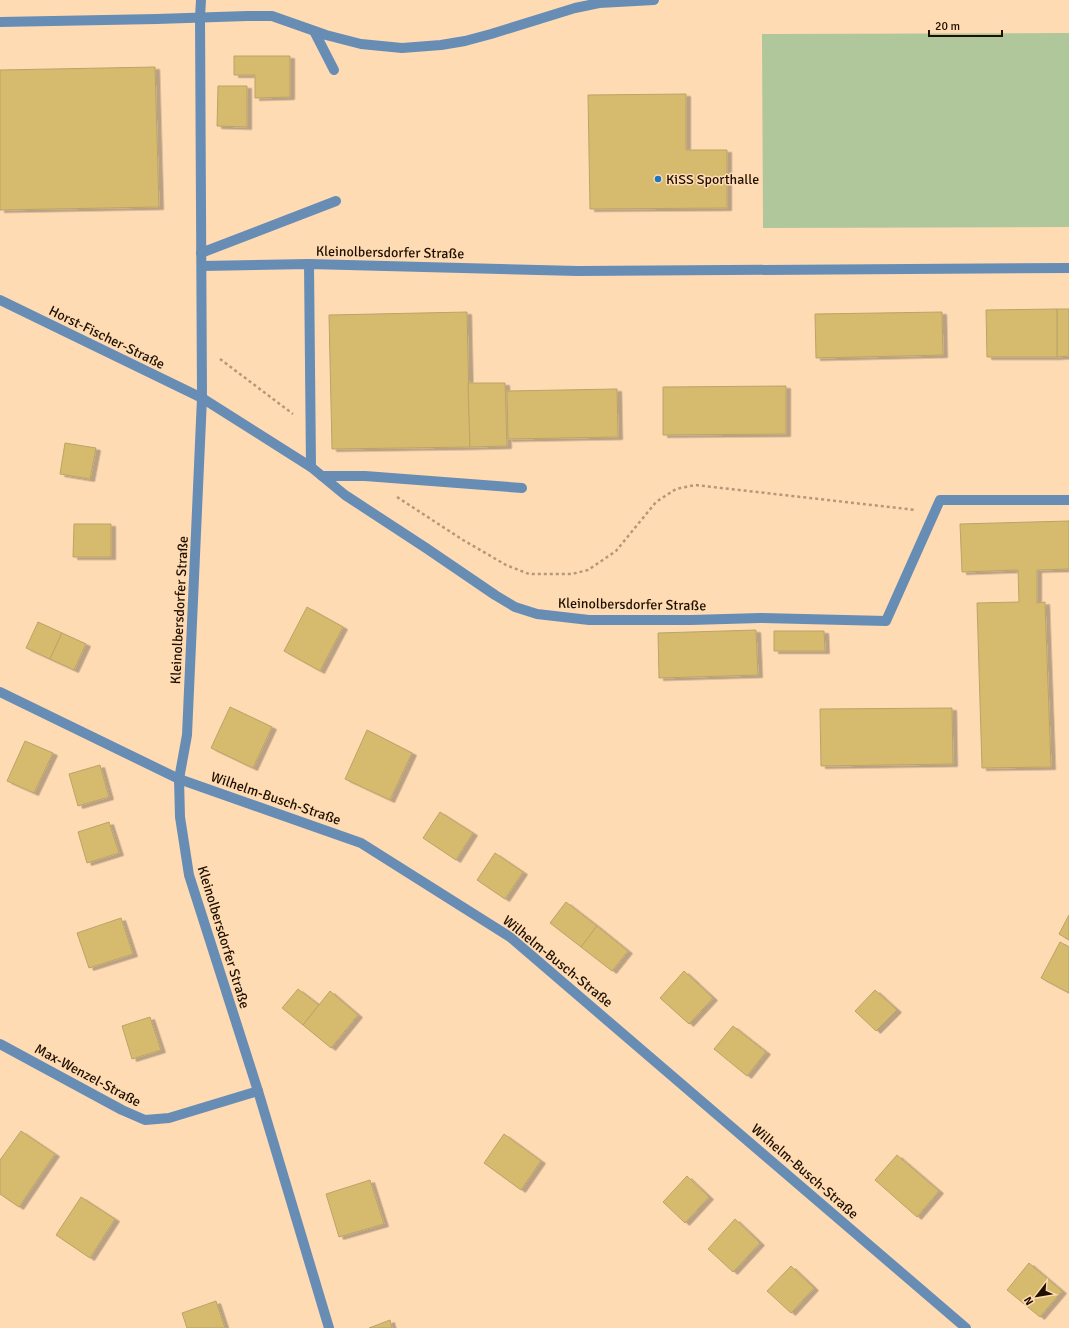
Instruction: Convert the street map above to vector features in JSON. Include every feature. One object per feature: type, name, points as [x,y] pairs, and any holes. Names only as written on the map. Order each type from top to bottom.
[{"type":"street","name":"Kleinolbersdorfer Straße","points":[[201,0],[202,398],[187,735],[179,779],[180,817],[189,875],[258,1091],[329,1328]]},
{"type":"street","points":[[0,22],[149,20],[200,17],[272,16],[314,31],[361,44],[402,48],[441,45],[466,41],[575,8],[599,3],[654,0]]},
{"type":"street","points":[[314,31],[334,70]]},
{"type":"street","points":[[201,253],[336,201]]},
{"type":"street","name":"Kleinolbersdorfer Straße","points":[[202,266],[309,264],[578,271],[1069,268]]},
{"type":"street","points":[[309,264],[311,467]]},
{"type":"street","name":"Horst-Fischer-Straße","points":[[0,300],[202,398]]},
{"type":"street","name":"Kleinolbersdorfer Straße","points":[[202,398],[311,467],[345,495],[495,595],[515,607],[537,614],[589,620],[692,620],[760,618],[886,621],[934,512]]},
{"type":"street","points":[[322,476],[365,476],[522,488]]},
{"type":"street","points":[[934,512],[940,500],[1069,500]]},
{"type":"street","name":"Wilhelm-Busch-Straße","points":[[0,692],[179,779],[361,843],[510,937],[966,1328]]},
{"type":"street","name":"Max-Wenzel-Straße","points":[[0,1044],[122,1110],[145,1120],[169,1118],[258,1091]]},
{"type":"path","points":[[202,345],[311,427]]},
{"type":"path","points":[[391,493],[463,540],[506,565],[529,574],[555,575],[572,574],[588,570],[616,551],[656,502],[676,489],[696,486],[934,512]]},
{"type":"green space","points":[[1069,33],[1069,227],[763,228],[762,34]]},
{"type":"building","points":[[234,56],[290,56],[290,97],[255,98],[255,75],[234,75]]},
{"type":"building","points":[[155,67],[159,207],[0,210],[0,70]]},
{"type":"building","points":[[218,86],[247,86],[247,127],[217,126]]},
{"type":"building","name":"KiSS Sporthalle","points":[[686,94],[686,150],[727,150],[727,208],[590,209],[588,95]]},
{"type":"building","points":[[1057,309],[1069,309],[1069,356],[1057,357]]},
{"type":"building","points":[[1057,309],[1057,357],[987,357],[986,310]]},
{"type":"building","points":[[467,312],[470,447],[332,449],[329,315]]},
{"type":"building","points":[[942,312],[943,355],[816,358],[815,314]]},
{"type":"building","points":[[468,383],[505,383],[507,446],[470,447]]},
{"type":"building","points":[[786,386],[786,434],[663,435],[663,387]]},
{"type":"building","points":[[617,389],[618,437],[508,439],[507,391]]},
{"type":"building","points":[[65,443],[96,448],[90,479],[60,474]]},
{"type":"building","points":[[1069,521],[1069,569],[1037,570],[1037,603],[1045,602],[1051,767],[982,768],[977,603],[1019,602],[1018,570],[962,572],[960,524]]},
{"type":"building","points":[[74,524],[111,524],[111,557],[73,557]]},
{"type":"building","points":[[307,607],[343,627],[320,671],[284,651]]},
{"type":"building","points":[[38,622],[62,633],[50,659],[26,648]]},
{"type":"building","points":[[756,630],[758,675],[659,678],[658,633]]},
{"type":"building","points":[[774,631],[824,631],[825,651],[774,651]]},
{"type":"building","points":[[62,633],[86,644],[74,670],[50,659]]},
{"type":"building","points":[[230,707],[272,727],[253,768],[211,748]]},
{"type":"building","points":[[952,708],[953,764],[821,766],[820,709]]},
{"type":"building","points":[[367,730],[412,753],[390,800],[345,779]]},
{"type":"building","points":[[25,741],[53,753],[34,793],[7,781]]},
{"type":"building","points":[[100,765],[109,797],[78,806],[69,774]]},
{"type":"building","points":[[440,812],[473,833],[456,860],[423,838]]},
{"type":"building","points":[[109,822],[119,853],[87,863],[78,832]]},
{"type":"building","points":[[495,853],[523,872],[505,899],[477,880]]},
{"type":"building","points":[[566,902],[597,926],[581,947],[550,923]]},
{"type":"building","points":[[1069,915],[1069,940],[1059,934]]},
{"type":"building","points":[[121,918],[133,954],[89,968],[77,933]]},
{"type":"building","points":[[597,926],[628,951],[612,971],[581,947]]},
{"type":"building","points":[[1060,942],[1069,947],[1069,993],[1041,978]]},
{"type":"building","points":[[684,971],[713,998],[689,1024],[660,998]]},
{"type":"building","points":[[298,989],[319,1005],[303,1025],[282,1008]]},
{"type":"building","points":[[875,990],[897,1010],[876,1031],[855,1011]]},
{"type":"building","points":[[330,991],[358,1015],[331,1048],[303,1025]]},
{"type":"building","points":[[150,1017],[161,1050],[132,1059],[122,1026]]},
{"type":"building","points":[[733,1026],[766,1052],[747,1076],[714,1049]]},
{"type":"building","points":[[21,1131],[55,1154],[19,1207],[0,1194],[0,1160]]},
{"type":"building","points":[[504,1134],[541,1161],[521,1190],[484,1163]]},
{"type":"building","points":[[897,1155],[939,1191],[917,1217],[875,1180]]},
{"type":"building","points":[[687,1176],[709,1197],[685,1223],[663,1202]]},
{"type":"building","points":[[370,1180],[384,1224],[339,1237],[326,1194]]},
{"type":"building","points":[[81,1197],[115,1219],[90,1258],[56,1235]]},
{"type":"building","points":[[735,1219],[760,1243],[733,1272],[708,1249]]},
{"type":"building","points":[[1029,1263],[1062,1291],[1040,1317],[1007,1290]]},
{"type":"building","points":[[791,1266],[814,1288],[791,1313],[767,1291]]},
{"type":"building","points":[[216,1301],[225,1328],[187,1328],[182,1313]]},
{"type":"building","points":[[390,1320],[392,1328],[369,1328]]},
{"type":"place","name":"KiSS Sporthalle","points":[[658,179]]}]
